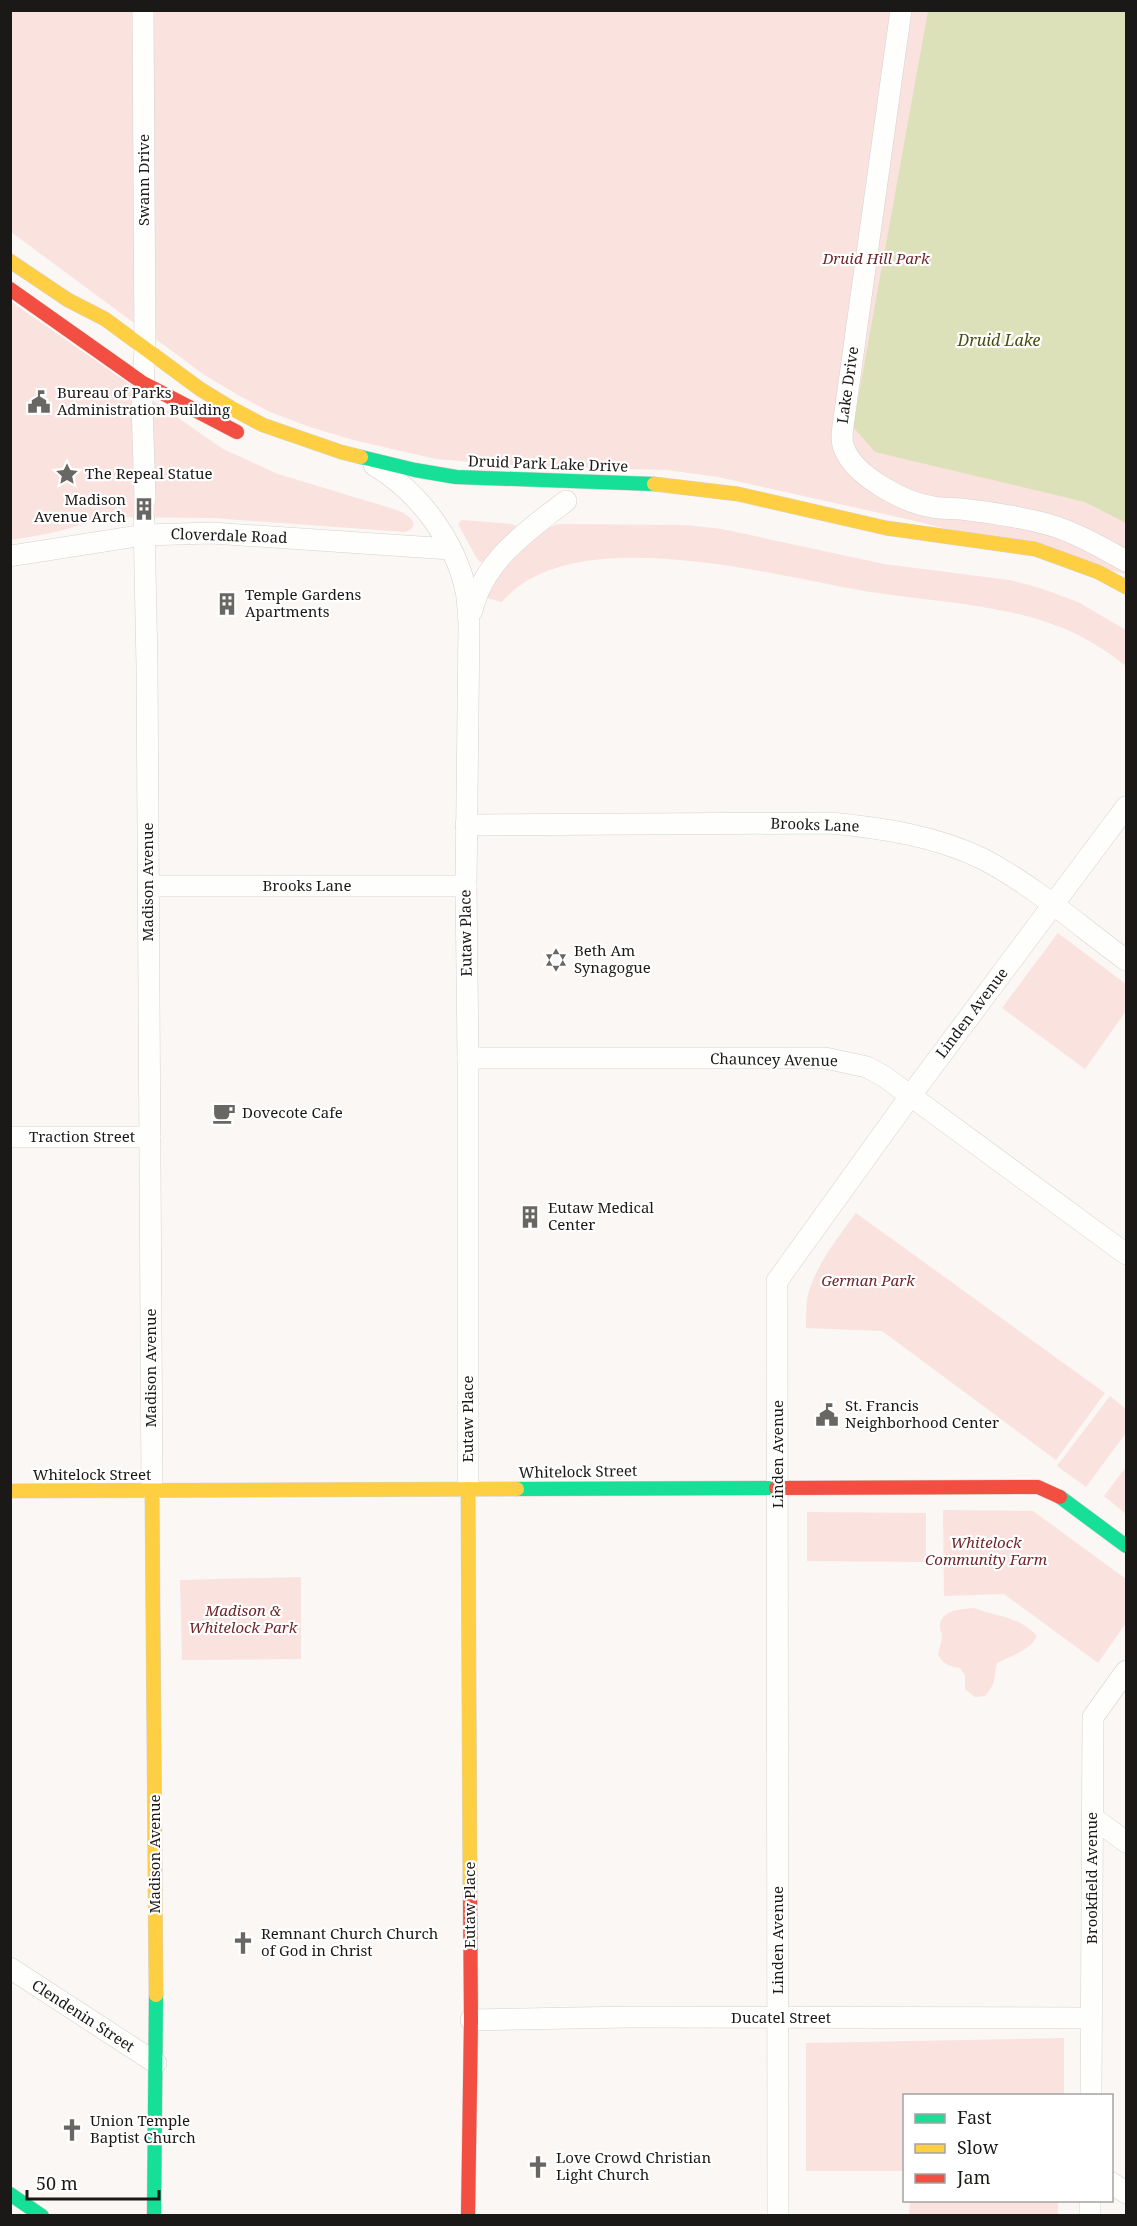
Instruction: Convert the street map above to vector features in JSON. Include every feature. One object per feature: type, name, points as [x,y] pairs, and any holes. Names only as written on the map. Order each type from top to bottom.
[{"type":"street","name":"Swann Drive","points":[[143,10],[145,350]]},
{"type":"street","name":"Lake Drive","points":[[901,10],[841,437],[844,449],[860,472],[903,497],[932,507],[1006,515],[1048,525],[1092,542],[1126,561]]},
{"type":"street","points":[[10,248],[105,319]]},
{"type":"street","name":"Druid Park Lake Drive","points":[[10,261],[68,300],[105,319],[200,389],[263,425],[365,467],[456,477],[665,484],[738,494],[886,528],[1035,549],[1081,565],[1126,587]]},
{"type":"street","points":[[10,289],[105,358],[144,383],[254,440]]},
{"type":"street","name":"Madison Avenue","points":[[145,350],[156,2063],[154,2216]]},
{"type":"street","name":"Eutaw Place","points":[[365,467],[402,484],[435,522],[450,549],[466,591],[469,623],[466,886],[471,2020],[468,2216]]},
{"type":"street","points":[[402,484],[424,488]]},
{"type":"street","points":[[544,500],[572,501]]},
{"type":"street","name":"Eutaw Place","points":[[469,623],[475,595],[482,580],[496,562],[548,514],[572,501]]},
{"type":"street","name":"Cloverdale Road","points":[[10,556],[145,518],[212,533],[450,549]]},
{"type":"street","points":[[1050,569],[1078,580]]},
{"type":"street","name":"Linden Avenue","points":[[778,2216],[777,1281],[911,1095],[1126,807]]},
{"type":"street","name":"Brooks Lane","points":[[466,825],[814,823],[872,827],[915,836],[981,859],[1026,885],[1126,960]]},
{"type":"street","name":"Brooks Lane","points":[[148,886],[466,886]]},
{"type":"street","name":"Chauncey Avenue","points":[[468,1058],[825,1058],[867,1067],[911,1095],[1126,1254]]},
{"type":"street","name":"Traction Street","points":[[14,1137],[150,1137]]},
{"type":"street","name":"Whitelock Street","points":[[10,1491],[1038,1487],[1052,1491],[1126,1546]]},
{"type":"street","name":"Brookfield Avenue","points":[[1091,2094],[1093,1717],[1126,1671]]},
{"type":"street","points":[[1092,1817],[1126,1842]]},
{"type":"street","name":"Clendenin Street","points":[[10,1968],[156,2063]]},
{"type":"street","name":"Ducatel Street","points":[[471,2020],[1091,2019]]},
{"type":"street","points":[[1113,2184],[1126,2193]]},
{"type":"street","points":[[10,2194],[42,2216]]},
{"type":"green space","name":"Druid Hill Park","points":[[11,11],[1126,11],[1126,574],[911,520],[718,477],[667,470],[522,466],[436,459],[353,440],[270,412],[203,374],[11,232]]},
{"type":"green space","points":[[10,301],[223,449],[278,474],[397,510],[412,520],[413,526],[405,532],[212,518],[99,517],[67,529],[11,540]]},
{"type":"green space","points":[[462,520],[516,526],[484,562],[479,561],[476,557],[458,524]]},
{"type":"green space","points":[[558,524],[685,525],[722,529],[884,564],[1009,580],[1078,602],[1126,630],[1126,666],[1072,632],[1006,611],[864,591],[778,574],[674,559],[623,558],[575,563],[534,577],[502,602],[482,597],[494,575],[538,532]]},
{"type":"green space","points":[[1058,933],[1126,984],[1126,1011],[1085,1069],[1002,1008]]},
{"type":"green space","name":"German Park","points":[[856,1213],[1105,1393],[1056,1460],[882,1331],[806,1328],[807,1299],[810,1287],[827,1254]]},
{"type":"green space","points":[[1110,1396],[1126,1409],[1126,1433],[1086,1487],[1057,1466]]},
{"type":"green space","points":[[1126,1467],[1126,1514],[1104,1496]]},
{"type":"green space","name":"Whitelock Community Farm","points":[[943,1510],[1033,1511],[1126,1579],[1126,1623],[1098,1663],[1004,1594],[944,1596]]},
{"type":"green space","points":[[807,1512],[926,1513],[926,1562],[807,1561]]},
{"type":"green space","name":"Madison & Whitelock Park","points":[[301,1577],[301,1659],[182,1660],[180,1580]]},
{"type":"green space","points":[[974,1608],[1023,1624],[1037,1636],[1030,1646],[997,1663],[991,1688],[985,1696],[975,1697],[965,1689],[965,1675],[960,1668],[947,1664],[938,1655],[943,1617],[952,1612]]},
{"type":"green space","points":[[1064,2038],[1064,2094],[903,2094],[903,2171],[806,2171],[806,2043]]},
{"type":"green space","points":[[910,2202],[1058,2202],[1058,2215],[909,2215]]},
{"type":"water","name":"Druid Lake","points":[[928,11],[1126,11],[1126,523],[1085,502],[875,452],[853,427]]},
{"type":"traffic: fast","points":[[361,457],[456,477],[654,484]]},
{"type":"traffic: fast","points":[[517,1489],[776,1488]]},
{"type":"traffic: fast","points":[[1060,1497],[1126,1546]]},
{"type":"traffic: fast","points":[[154,2216],[156,1995]]},
{"type":"traffic: fast","points":[[10,2194],[42,2216]]},
{"type":"traffic: slow","points":[[10,261],[68,300],[105,319],[200,389],[231,408],[263,425],[361,457]]},
{"type":"traffic: slow","points":[[654,484],[738,494],[886,528],[1035,549],[1098,572],[1126,587]]},
{"type":"traffic: slow","points":[[468,1489],[470,1891]]},
{"type":"traffic: slow","points":[[10,1491],[517,1489]]},
{"type":"traffic: slow","points":[[152,1491],[156,1995]]},
{"type":"traffic: jam","points":[[10,289],[143,383],[237,432]]},
{"type":"traffic: jam","points":[[776,1488],[1038,1487],[1060,1497]]},
{"type":"traffic: jam","points":[[468,2216],[470,1891]]},
{"type":"place","name":"Bureau of Parks Administration Building","points":[[39,402]]},
{"type":"place","name":"The Repeal Statue","points":[[67,474]]},
{"type":"place","name":"Madison Avenue Arch","points":[[144,509]]},
{"type":"place","name":"Temple Gardens Apartments","points":[[227,604]]},
{"type":"place","name":"Beth Am Synagogue","points":[[556,960]]},
{"type":"place","name":"Dovecote Cafe","points":[[224,1113]]},
{"type":"place","name":"Eutaw Medical Center","points":[[530,1217]]},
{"type":"place","name":"St. Francis Neighborhood Center","points":[[827,1415]]},
{"type":"place","name":"Remnant Church Church of God in Christ","points":[[243,1943]]},
{"type":"place","name":"Union Temple Baptist Church","points":[[72,2130]]},
{"type":"place","name":"Love Crowd Christian Light Church","points":[[538,2167]]}]
